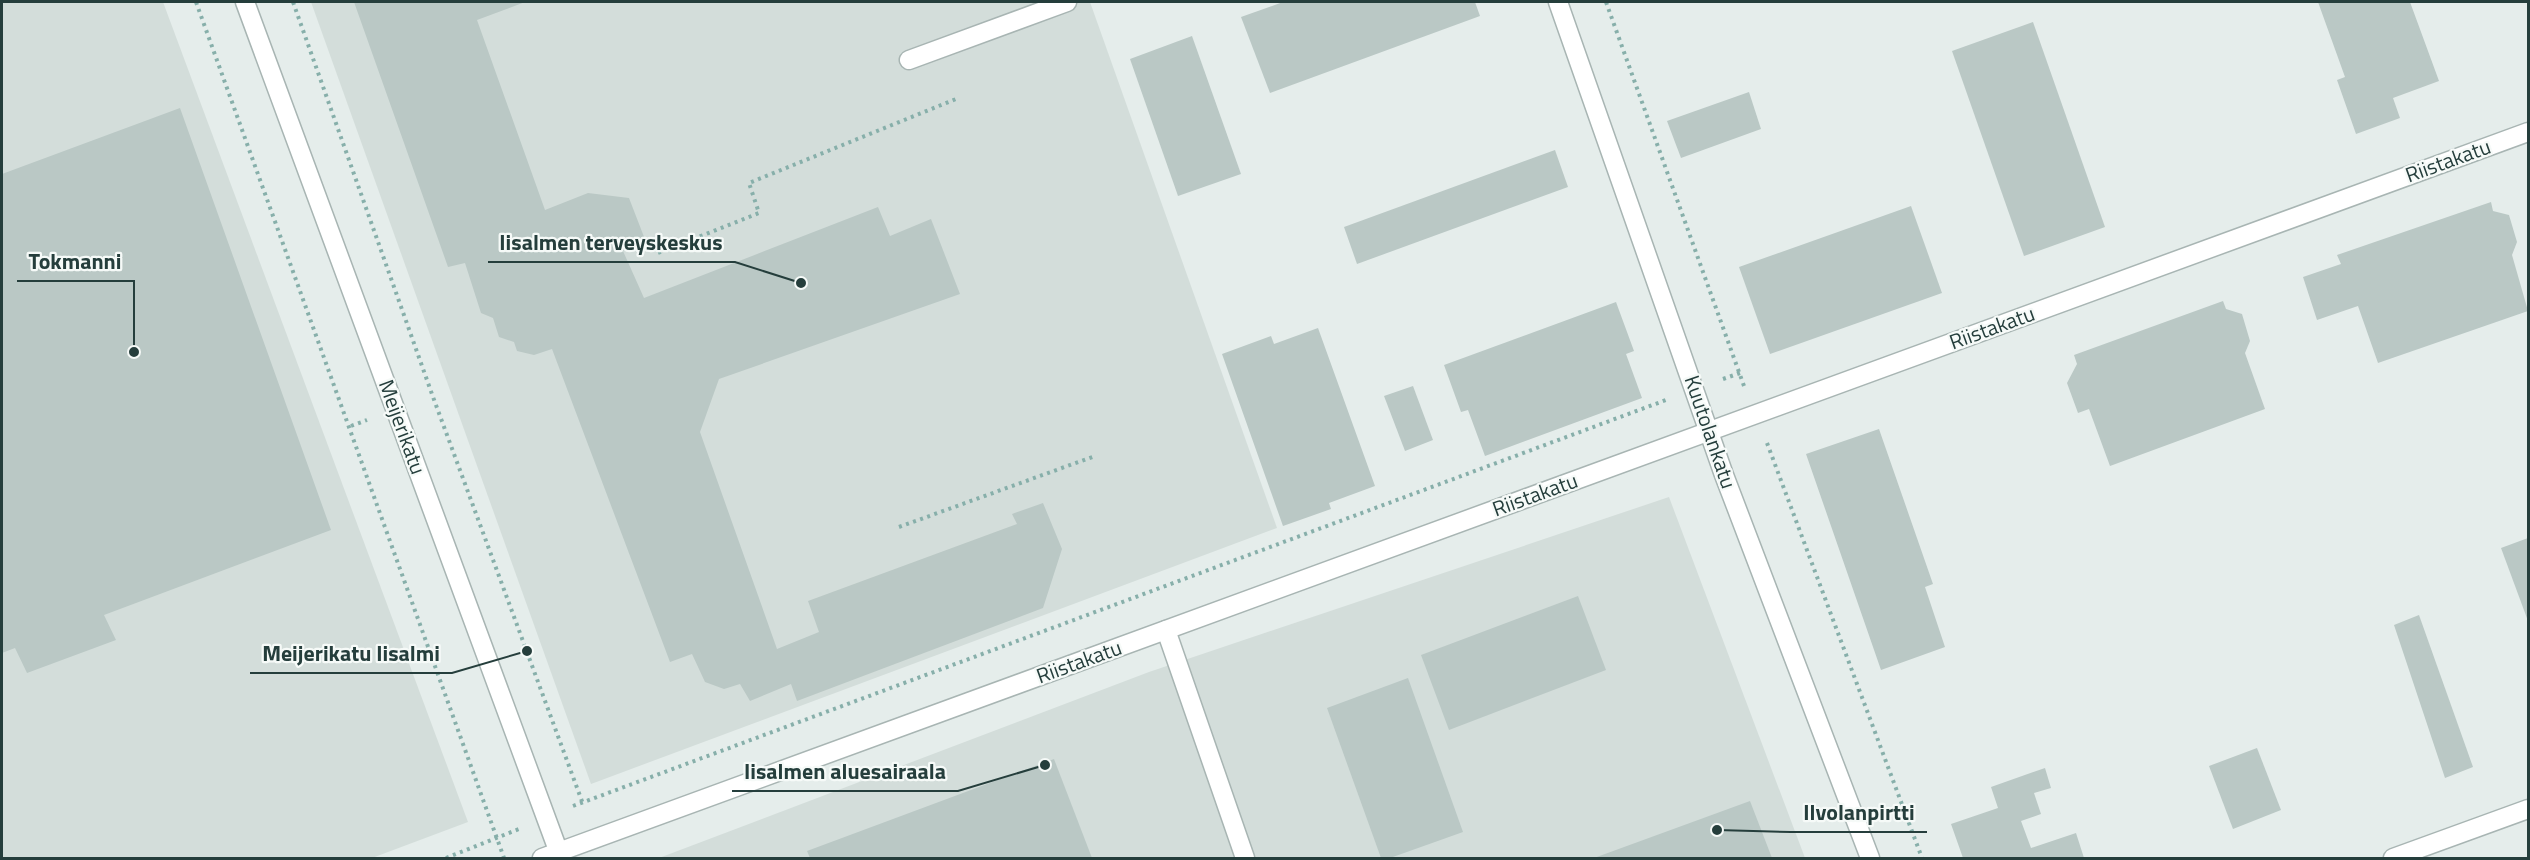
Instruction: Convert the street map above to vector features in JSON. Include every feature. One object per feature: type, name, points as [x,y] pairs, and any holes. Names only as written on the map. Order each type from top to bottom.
[{"type":"street","name":"Meijerikatu","points":[[245,2],[545,816],[551,856]]},
{"type":"street","points":[[909,60],[1067,2]]},
{"type":"street","name":"Kuutolankatu","points":[[1558,2],[1710,431],[1870,858]]},
{"type":"street","name":"Riistakatu","points":[[551,856],[2529,132]]},
{"type":"street","points":[[1166,630],[1245,858]]},
{"type":"street","points":[[2393,858],[2529,809]]},
{"type":"path","points":[[196,2],[347,415],[504,858]]},
{"type":"path","points":[[293,2],[433,397],[582,802],[599,837]]},
{"type":"path","points":[[658,253],[759,213],[749,183],[956,99]]},
{"type":"path","points":[[446,858],[496,840],[545,816],[582,802],[1740,374]]},
{"type":"path","points":[[899,527],[1095,456]]},
{"type":"shaded area","points":[[2,2],[163,2],[468,822],[372,858],[2,858]]},
{"type":"shaded area","points":[[311,2],[1090,2],[1277,528],[591,784]]},
{"type":"shaded area","points":[[1669,497],[1805,858],[659,858],[1149,672]]},
{"type":"building","points":[[354,2],[525,2],[477,20],[545,210],[588,193],[629,198],[646,242],[623,251],[644,298],[878,207],[890,236],[931,219],[960,294],[719,379],[700,432],[777,649],[819,632],[808,601],[1017,524],[1012,514],[1043,503],[1062,549],[1043,608],[797,701],[791,684],[750,701],[740,684],[724,689],[705,682],[692,654],[670,662],[552,349],[534,355],[517,351],[514,342],[499,337],[493,318],[481,313],[465,263],[448,267]]},
{"type":"building","points":[[1283,2],[1475,2],[1480,16],[1270,93],[1241,17]]},
{"type":"building","points":[[2318,2],[2410,2],[2439,81],[2393,98],[2400,118],[2356,134],[2337,80],[2345,77]]},
{"type":"building","points":[[2033,22],[2105,227],[2024,256],[1952,51]]},
{"type":"building","points":[[1192,36],[1241,174],[1178,196],[1130,59]]},
{"type":"building","points":[[1749,92],[1761,129],[1681,158],[1667,121]]},
{"type":"building","points":[[180,108],[331,530],[104,615],[116,640],[27,673],[15,648],[2,653],[2,174]]},
{"type":"building","points":[[1555,150],[1568,187],[1357,264],[1344,227]]},
{"type":"building","points":[[2491,202],[2493,211],[2509,215],[2517,242],[2512,255],[2528,311],[2378,363],[2358,306],[2317,320],[2303,277],[2341,264],[2337,255]]},
{"type":"building","points":[[1911,206],[1942,293],[1770,354],[1739,267]]},
{"type":"building","points":[[2223,301],[2226,309],[2242,314],[2250,341],[2245,353],[2265,409],[2110,466],[2089,409],[2078,413],[2067,383],[2077,364],[2074,355]]},
{"type":"building","points":[[1616,302],[1634,351],[1626,354],[1642,398],[1485,456],[1468,410],[1461,412],[1444,365]]},
{"type":"building","points":[[1318,328],[1375,486],[1329,503],[1331,509],[1283,526],[1222,354],[1271,336],[1274,344]]},
{"type":"building","points":[[1413,386],[1433,440],[1405,451],[1384,396]]},
{"type":"building","points":[[1879,429],[1933,584],[1925,587],[1945,647],[1881,670],[1806,454]]},
{"type":"building","points":[[2528,538],[2528,621],[2501,548]]},
{"type":"building","points":[[1578,596],[1606,670],[1449,730],[1421,655]]},
{"type":"building","points":[[2419,615],[2473,767],[2445,778],[2394,625]]},
{"type":"building","points":[[1408,678],[1463,832],[1390,858],[1381,858],[1327,708]]},
{"type":"building","points":[[2257,748],[2281,810],[2233,829],[2209,766]]},
{"type":"building","points":[[1054,759],[1092,858],[810,858],[807,851]]},
{"type":"building","points":[[2045,768],[2051,788],[2034,793],[2041,814],[2021,821],[2031,848],[2076,833],[2084,858],[1963,858],[1951,824],[1998,808],[1991,787]]},
{"type":"building","points":[[1750,801],[1772,858],[1594,858]]},
{"type":"place","name":"Iisalmen terveyskeskus","points":[[801,283]]},
{"type":"place","name":"Tokmanni","points":[[134,352]]},
{"type":"place","name":"Meijerikatu Iisalmi","points":[[527,651]]},
{"type":"place","name":"Iisalmen aluesairaala","points":[[1045,765]]},
{"type":"place","name":"Ilvolanpirtti","points":[[1717,830]]}]
